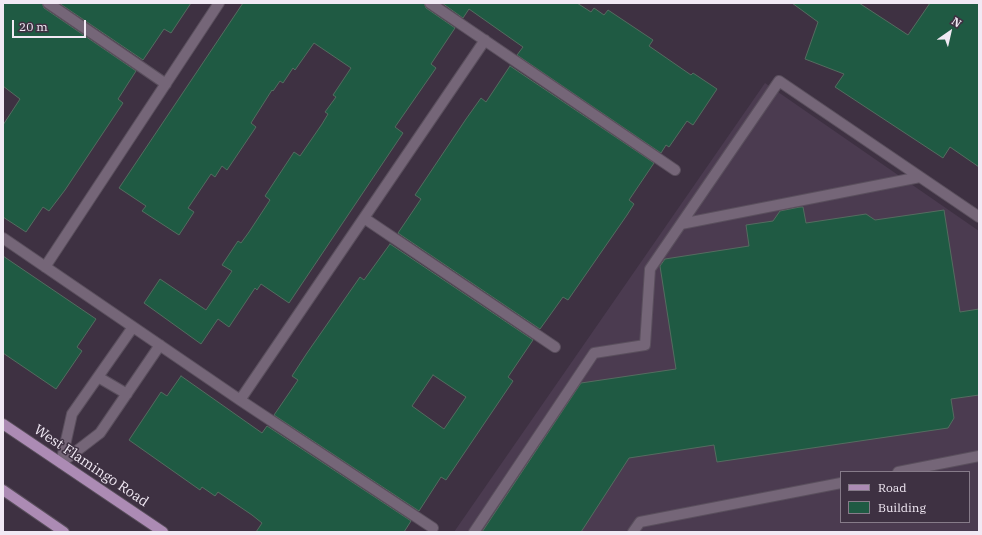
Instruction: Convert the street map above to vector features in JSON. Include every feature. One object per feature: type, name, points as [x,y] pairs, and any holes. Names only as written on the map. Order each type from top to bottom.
[{"type":"main road","name":"West Flamingo Road","points":[[3,424],[162,532]]},
{"type":"main road","points":[[3,490],[64,532]]},
{"type":"street","points":[[48,3],[166,84]]},
{"type":"street","points":[[45,267],[219,3]]},
{"type":"street","points":[[430,3],[675,170]]},
{"type":"street","points":[[240,400],[485,40]]},
{"type":"street","points":[[474,532],[594,353],[645,345],[650,269],[779,81],[979,217]]},
{"type":"street","points":[[681,224],[920,177]]},
{"type":"street","points":[[364,218],[555,347]]},
{"type":"street","points":[[3,238],[240,400],[433,528]]},
{"type":"street","points":[[61,463],[72,414],[133,327]]},
{"type":"street","points":[[61,463],[100,433],[160,345]]},
{"type":"street","points":[[98,377],[127,394]]},
{"type":"street","points":[[903,471],[979,456]]},
{"type":"street","points":[[633,532],[640,522],[840,483]]},
{"type":"shaded area","points":[[765,83],[979,231],[979,532],[454,532]]},
{"type":"building","points":[[3,3],[42,3],[44,8],[136,71],[118,99],[123,103],[65,190],[49,211],[43,207],[26,232],[3,217],[3,125],[20,99],[3,86]]},
{"type":"building","points":[[59,3],[191,3],[171,33],[164,29],[143,60]]},
{"type":"building","points":[[243,3],[424,3],[426,8],[455,28],[431,64],[436,68],[395,127],[403,133],[289,303],[261,284],[257,290],[255,288],[229,327],[218,319],[201,344],[144,303],[160,279],[206,310],[232,271],[222,265],[238,241],[241,243],[270,200],[265,196],[294,152],[300,156],[322,124],[328,114],[325,112],[336,97],[333,95],[351,68],[314,43],[295,70],[293,68],[283,83],[280,81],[273,91],[272,90],[251,123],[256,127],[227,170],[222,166],[215,177],[211,174],[188,208],[194,212],[179,235],[142,211],[146,206],[119,188]]},
{"type":"building","points":[[442,3],[577,3],[591,12],[594,8],[604,15],[608,10],[653,40],[649,46],[691,75],[693,73],[717,89],[693,125],[687,121],[669,147],[666,145],[661,153],[517,55],[523,47],[469,9],[463,18]]},
{"type":"building","points":[[792,3],[859,3],[908,35],[930,3],[979,3],[979,167],[950,147],[943,158],[835,87],[844,74],[805,59],[818,22]]},
{"type":"building","points":[[510,66],[654,163],[629,200],[634,204],[627,215],[568,300],[563,297],[540,329],[398,233],[421,199],[415,195],[481,98],[486,102]]},
{"type":"building","points":[[803,207],[806,223],[866,214],[875,220],[944,210],[960,312],[979,309],[979,395],[951,399],[954,418],[948,428],[717,462],[714,445],[629,458],[581,532],[482,532],[581,383],[676,369],[660,266],[665,259],[749,246],[746,225],[773,221],[780,211]]},
{"type":"building","points":[[390,244],[533,340],[508,377],[513,381],[446,480],[441,477],[419,511],[274,415],[298,380],[292,376],[307,353],[360,277],[364,280]],"holes":[[[433,375],[466,397],[444,429],[412,406]]]},
{"type":"building","points":[[3,256],[96,319],[77,347],[82,351],[56,389],[3,353]]},
{"type":"building","points":[[181,376],[262,433],[267,426],[411,521],[404,532],[256,532],[262,523],[252,515],[218,492],[215,496],[202,487],[200,490],[129,440],[161,392],[167,396]]}]
